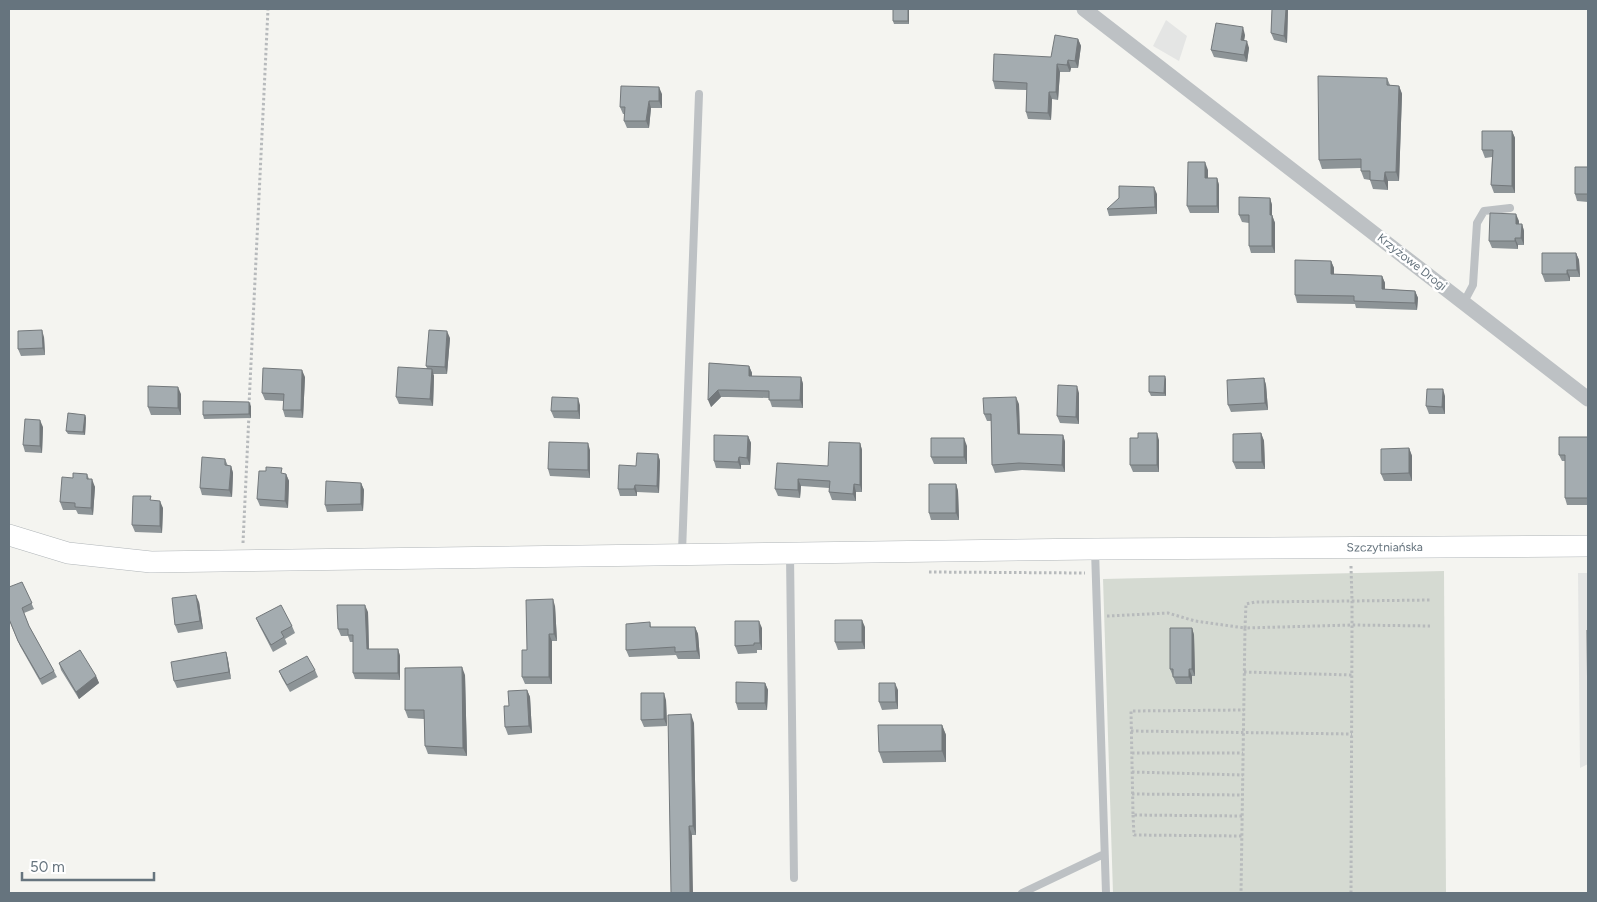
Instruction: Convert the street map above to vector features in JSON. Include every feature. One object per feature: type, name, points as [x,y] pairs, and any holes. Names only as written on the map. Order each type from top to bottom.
[{"type":"street","name":"Krzyżowe Drogi","points":[[1084,9],[1588,399]]},
{"type":"street","name":"Szczytniańska","points":[[9,535],[68,553],[150,562],[1094,549],[1181,550],[1588,546]]},
{"type":"lane","points":[[682,554],[699,94]]},
{"type":"lane","points":[[1464,302],[1473,285],[1477,223],[1484,211],[1510,208]]},
{"type":"lane","points":[[1094,549],[1106,893]]},
{"type":"lane","points":[[790,553],[794,878]]},
{"type":"lane","points":[[1022,893],[1104,854]]},
{"type":"path","points":[[243,533],[268,9]]},
{"type":"path","points":[[1350,548],[1352,601],[1352,893]]},
{"type":"path","points":[[1241,893],[1244,610],[1246,604],[1255,602],[1430,600]]},
{"type":"path","points":[[1097,617],[1168,614],[1195,621],[1245,628],[1352,625],[1430,626]]},
{"type":"path","points":[[1244,672],[1352,675]]},
{"type":"path","points":[[1242,836],[1134,836],[1131,711],[1244,710]]},
{"type":"path","points":[[1131,731],[1243,731],[1352,734]]},
{"type":"path","points":[[1132,753],[1243,753]]},
{"type":"path","points":[[1132,772],[1243,775]]},
{"type":"path","points":[[1132,794],[1242,795]]},
{"type":"path","points":[[1133,815],[1242,816]]},
{"type":"shaded area","points":[[1166,20],[1187,36],[1179,61],[1153,46]]},
{"type":"shaded area","points":[[1444,571],[1446,893],[1113,893],[1103,579]]},
{"type":"shaded area","points":[[1578,573],[1588,573],[1588,764],[1580,768]]},
{"type":"building","points":[[893,9],[908,9],[908,21],[893,21]]},
{"type":"building","points":[[1272,9],[1286,9],[1284,36],[1271,33]]},
{"type":"building","points":[[1216,23],[1243,27],[1241,40],[1247,41],[1244,55],[1211,50]]},
{"type":"building","points":[[1055,35],[1078,39],[1075,61],[1068,60],[1067,65],[1057,64],[1056,92],[1049,92],[1048,113],[1026,112],[1027,83],[993,81],[994,54],[1051,57]]},
{"type":"building","points":[[1318,76],[1387,78],[1387,85],[1399,86],[1396,172],[1385,172],[1384,181],[1370,180],[1370,171],[1361,171],[1361,159],[1319,160]]},
{"type":"building","points":[[621,86],[659,87],[659,101],[649,101],[646,121],[624,121],[625,107],[620,107]]},
{"type":"building","points":[[1482,131],[1512,131],[1512,186],[1491,185],[1493,150],[1482,150]]},
{"type":"building","points":[[1188,162],[1205,162],[1205,178],[1217,178],[1217,206],[1187,206]]},
{"type":"building","points":[[1575,167],[1588,167],[1588,194],[1575,194]]},
{"type":"building","points":[[1119,186],[1154,187],[1155,207],[1107,209],[1119,198]]},
{"type":"building","points":[[1239,197],[1270,198],[1272,246],[1249,246],[1249,215],[1239,215]]},
{"type":"building","points":[[1490,213],[1516,214],[1516,224],[1522,224],[1521,238],[1515,238],[1515,241],[1489,241]]},
{"type":"building","points":[[1542,253],[1576,253],[1577,270],[1567,270],[1567,274],[1542,274]]},
{"type":"building","points":[[1295,260],[1331,261],[1331,274],[1382,276],[1382,289],[1415,291],[1415,303],[1354,301],[1354,296],[1295,295]]},
{"type":"building","points":[[42,330],[43,348],[18,349],[18,331]]},
{"type":"building","points":[[429,330],[447,331],[445,367],[426,366]]},
{"type":"building","points":[[709,363],[749,366],[749,376],[801,377],[800,400],[769,400],[769,391],[718,390],[708,400]]},
{"type":"building","points":[[398,367],[432,369],[430,399],[396,397]]},
{"type":"building","points":[[263,368],[302,370],[301,410],[283,410],[284,394],[262,393]]},
{"type":"building","points":[[1149,376],[1165,376],[1164,393],[1149,392]]},
{"type":"building","points":[[1264,378],[1265,403],[1228,405],[1227,380]]},
{"type":"building","points":[[1058,385],[1077,386],[1076,417],[1057,416]]},
{"type":"building","points":[[148,386],[178,387],[178,408],[148,407]]},
{"type":"building","points":[[1427,389],[1443,389],[1442,407],[1426,406]]},
{"type":"building","points":[[552,397],[578,398],[578,411],[551,411]]},
{"type":"building","points":[[1016,397],[1018,434],[1063,435],[1062,465],[1019,463],[992,465],[991,414],[984,414],[983,398]]},
{"type":"building","points":[[203,401],[249,402],[249,414],[203,415]]},
{"type":"building","points":[[68,413],[85,415],[83,432],[66,431]]},
{"type":"building","points":[[25,419],[40,420],[40,446],[23,445]]},
{"type":"building","points":[[1138,433],[1157,433],[1157,465],[1130,465],[1130,438],[1138,438]]},
{"type":"building","points":[[1261,433],[1262,462],[1233,462],[1233,434]]},
{"type":"building","points":[[714,435],[748,436],[747,458],[739,457],[738,462],[714,461]]},
{"type":"building","points":[[1559,437],[1588,437],[1588,498],[1565,498],[1565,455],[1559,455]]},
{"type":"building","points":[[931,438],[964,438],[964,457],[931,457]]},
{"type":"building","points":[[549,442],[588,443],[588,470],[548,469]]},
{"type":"building","points":[[829,442],[860,443],[860,485],[854,484],[853,494],[829,492],[830,481],[798,479],[798,490],[775,489],[777,463],[828,466]]},
{"type":"building","points":[[1409,448],[1409,473],[1381,474],[1381,449]]},
{"type":"building","points":[[637,453],[658,454],[657,486],[635,485],[634,489],[618,489],[619,465],[636,466]]},
{"type":"building","points":[[202,457],[225,459],[225,465],[231,466],[229,490],[200,488]]},
{"type":"building","points":[[266,467],[282,468],[281,473],[286,474],[285,501],[257,499],[259,471],[266,471]]},
{"type":"building","points":[[73,473],[87,474],[87,479],[92,479],[91,508],[75,507],[75,503],[60,502],[62,477],[73,478]]},
{"type":"building","points":[[326,481],[361,483],[361,504],[325,505]]},
{"type":"building","points":[[929,484],[956,484],[956,513],[929,513]]},
{"type":"building","points":[[133,496],[151,496],[150,500],[160,501],[160,526],[132,525]]},
{"type":"building","points":[[22,582],[32,603],[22,608],[29,626],[54,671],[40,679],[18,641],[9,619],[9,587]]},
{"type":"building","points":[[196,595],[200,621],[175,625],[172,598]]},
{"type":"building","points":[[553,599],[554,634],[549,634],[549,677],[522,677],[522,650],[527,650],[526,600]]},
{"type":"building","points":[[281,605],[292,626],[281,632],[284,637],[271,645],[256,618]]},
{"type":"building","points":[[337,605],[365,605],[367,649],[398,649],[398,673],[353,673],[353,635],[348,635],[348,629],[338,629]]},
{"type":"building","points":[[835,620],[862,620],[862,642],[835,642]]},
{"type":"building","points":[[735,621],[759,621],[760,643],[735,646]]},
{"type":"building","points":[[650,622],[650,627],[695,627],[697,651],[675,652],[675,647],[626,650],[626,624]]},
{"type":"building","points":[[1170,628],[1192,628],[1192,669],[1189,669],[1189,677],[1173,677],[1173,669],[1170,669]]},
{"type":"building","points":[[1587,630],[1588,630],[1588,723]]},
{"type":"building","points":[[80,650],[96,676],[76,692],[59,663]]},
{"type":"building","points":[[226,652],[229,672],[174,681],[171,662]]},
{"type":"building","points":[[307,656],[315,670],[287,685],[279,671]]},
{"type":"building","points":[[462,667],[463,748],[425,746],[424,710],[405,710],[405,668]]},
{"type":"building","points":[[736,682],[765,683],[765,703],[736,703]]},
{"type":"building","points":[[879,683],[895,683],[896,702],[879,702]]},
{"type":"building","points":[[527,690],[529,726],[505,727],[504,706],[509,706],[508,691]]},
{"type":"building","points":[[641,693],[664,693],[664,719],[641,720]]},
{"type":"building","points":[[691,714],[693,826],[689,826],[690,893],[671,893],[668,715]]},
{"type":"building","points":[[878,725],[942,725],[942,751],[879,752]]}]
